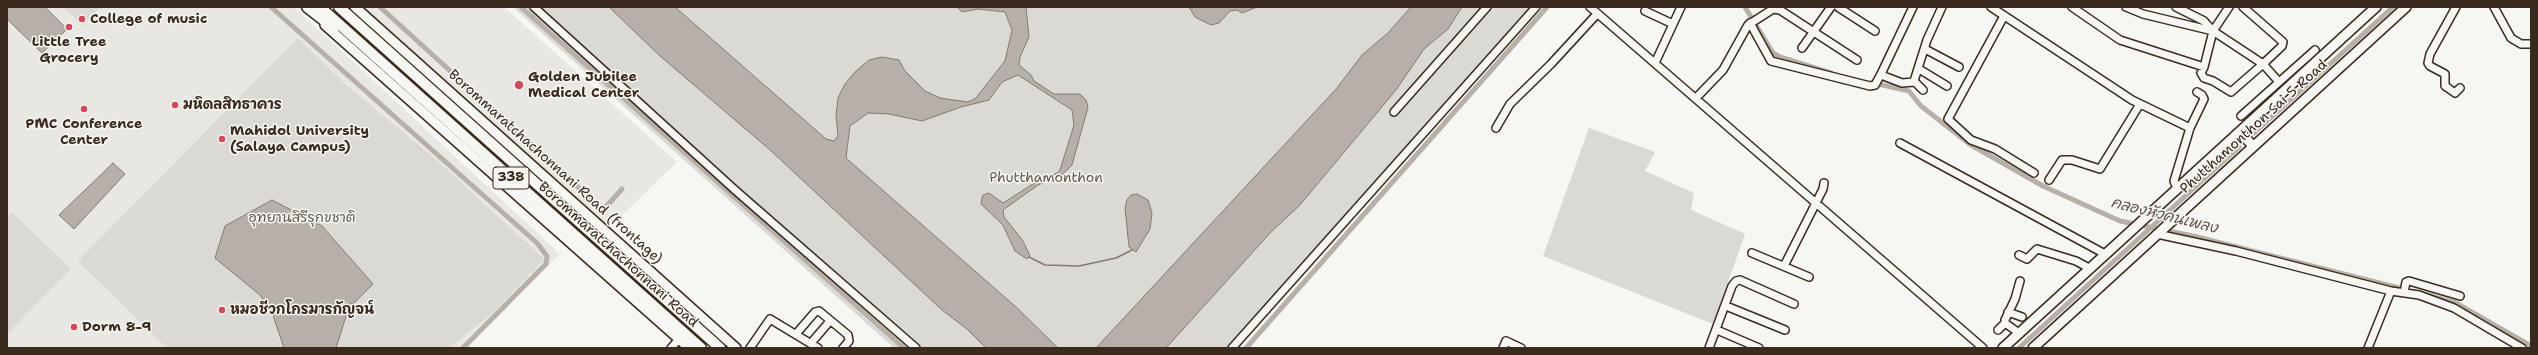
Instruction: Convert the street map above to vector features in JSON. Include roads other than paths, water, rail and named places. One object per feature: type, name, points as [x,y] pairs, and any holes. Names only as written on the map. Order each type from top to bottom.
[{"type":"highway","points":[[306,7],[396,76]]},
{"type":"highway","name":"Borommaratchachonnani Road","points":[[320,7],[701,348]]},
{"type":"highway","name":"Borommaratchachonnani Road","points":[[339,7],[720,348]]},
{"type":"main road","name":"338","points":[[306,7],[689,348]]},
{"type":"main road","name":"Borommaratchachonnani Road (frontage)","points":[[355,7],[736,348]]},
{"type":"main road","name":"Phutthamonthon Sai 5 Road","points":[[2003,348],[2176,188],[2240,132],[2376,7]]},
{"type":"main road","name":"Phutthamonthon Sai 5 Road","points":[[2032,348],[2406,7]]},
{"type":"main road","points":[[2240,132],[2253,146]]},
{"type":"street","points":[[534,7],[735,190],[916,348]]},
{"type":"street","points":[[1394,112],[1487,7]]},
{"type":"street","points":[[1232,348],[1536,7]]},
{"type":"street","points":[[1590,7],[1983,348]]},
{"type":"street","points":[[1655,63],[1682,7]]},
{"type":"street","points":[[1802,48],[1831,7]]},
{"type":"street","points":[[1838,7],[1876,31]]},
{"type":"street","points":[[1753,21],[1771,61],[1870,86],[1875,85],[1880,76],[1913,7]]},
{"type":"street","points":[[1914,82],[1925,49],[1942,7]]},
{"type":"street","points":[[1991,7],[2140,104],[2190,128]]},
{"type":"street","points":[[2072,7],[2120,40],[2204,67]]},
{"type":"street","points":[[2126,7],[2143,14],[2213,31]]},
{"type":"street","points":[[2176,7],[2199,17],[2213,31],[2261,64],[2278,83]]},
{"type":"street","points":[[2229,7],[2213,31],[2204,67],[2200,73],[2201,76],[2231,92],[2282,46],[2283,42],[2243,7]]},
{"type":"street","points":[[2456,7],[2430,54],[2428,62],[2430,66],[2445,74],[2445,86],[2455,93],[2460,88]]},
{"type":"street","points":[[2494,7],[2511,38],[2521,44],[2531,44]]},
{"type":"street","points":[[1696,98],[1722,70],[1744,29],[1753,21],[1776,8],[1857,60]]},
{"type":"street","points":[[1645,11],[1673,24]]},
{"type":"street","points":[[1496,128],[1510,104],[1551,64],[1597,14]]},
{"type":"street","points":[[2004,16],[1948,119],[1951,124],[1972,140],[1995,149],[2034,173]]},
{"type":"street","points":[[1925,49],[1959,67]]},
{"type":"street","points":[[2241,116],[2315,50]]},
{"type":"street","points":[[1919,69],[1947,86]]},
{"type":"street","points":[[1880,76],[1902,84],[1914,82]]},
{"type":"street","points":[[1914,82],[1923,90]]},
{"type":"street","points":[[2176,188],[2174,181],[2190,128],[2204,99],[2197,92]]},
{"type":"street","points":[[2260,99],[2267,107]]},
{"type":"street","points":[[2049,180],[2062,160],[2072,160],[2100,169],[2140,104]]},
{"type":"street","points":[[1900,143],[2105,254]]},
{"type":"street","points":[[1784,266],[1823,189],[1824,183]]},
{"type":"street","points":[[2157,234],[2236,251],[2391,291],[2404,289],[2454,308],[2522,348]]},
{"type":"street","points":[[2019,255],[2027,259],[2037,249],[2076,261],[2089,268]]},
{"type":"street","points":[[1752,253],[1809,278]]},
{"type":"street","points":[[1709,348],[1726,306],[1732,286],[1740,280],[1794,304]]},
{"type":"street","points":[[1998,330],[2005,323],[2020,281]]},
{"type":"street","points":[[2404,289],[2409,281],[2460,296]]},
{"type":"street","points":[[2368,348],[2391,291]]},
{"type":"street","points":[[1726,306],[1785,330]]},
{"type":"street","points":[[796,334],[817,311],[848,336],[849,341],[843,348]]},
{"type":"street","points":[[2008,312],[2022,317]]},
{"type":"street","points":[[750,348],[770,319],[818,348]]},
{"type":"street","points":[[811,343],[830,321]]},
{"type":"street","points":[[2005,323],[2019,333]]},
{"type":"street","points":[[1717,330],[1758,348]]},
{"type":"street","points":[[671,348],[679,339]]},
{"type":"street","points":[[1503,348],[1506,341],[1521,348]]},
{"type":"waterway","points":[[271,7],[537,243],[547,256],[546,264],[463,348]]},
{"type":"waterway","points":[[380,7],[603,210],[622,189]]},
{"type":"waterway","points":[[521,7],[904,348]]},
{"type":"waterway","points":[[1246,348],[1547,7]]},
{"type":"waterway","name":"คลองหัวคนเพลง","points":[[1745,7],[1773,53],[1780,57],[1831,73]]},
{"type":"waterway","points":[[2254,133],[2393,7]]},
{"type":"waterway","name":"คลองหัวคนเพลง","points":[[1874,83],[1909,91],[1921,106],[1971,145],[2043,186],[2120,221],[2193,236],[2415,292]]},
{"type":"waterway","points":[[2019,348],[2239,147]]},
{"type":"waterway","points":[[1029,257],[1045,265],[1079,266],[1116,258],[1132,250]]},
{"type":"waterway","name":"คลองหัวคนเพลง","points":[[2427,295],[2456,303],[2531,346]]},
{"type":"place","name":"College of music","points":[[82,19]]},
{"type":"place","name":"Little Tree Grocery","points":[[69,27]]},
{"type":"place","name":"Golden Jubilee Medical Center","points":[[519,85]]},
{"type":"place","name":"มหิดลสิทธาคาร","points":[[175,105]]},
{"type":"place","name":"PMC Conference Center","points":[[84,109]]},
{"type":"place","name":"Mahidol University (Salaya Campus)","points":[[222,139]]},
{"type":"place","name":"หมอชีวกโกรมารกัญจน์","points":[[222,310]]},
{"type":"place","name":"Dorm 8-9","points":[[74,327]]},
{"type":"park label","name":"Phutthamonthon","points":[[1046,178]]},
{"type":"park label","name":"อุทยานสิรีรุกขชาติ","points":[[302,218]]}]
